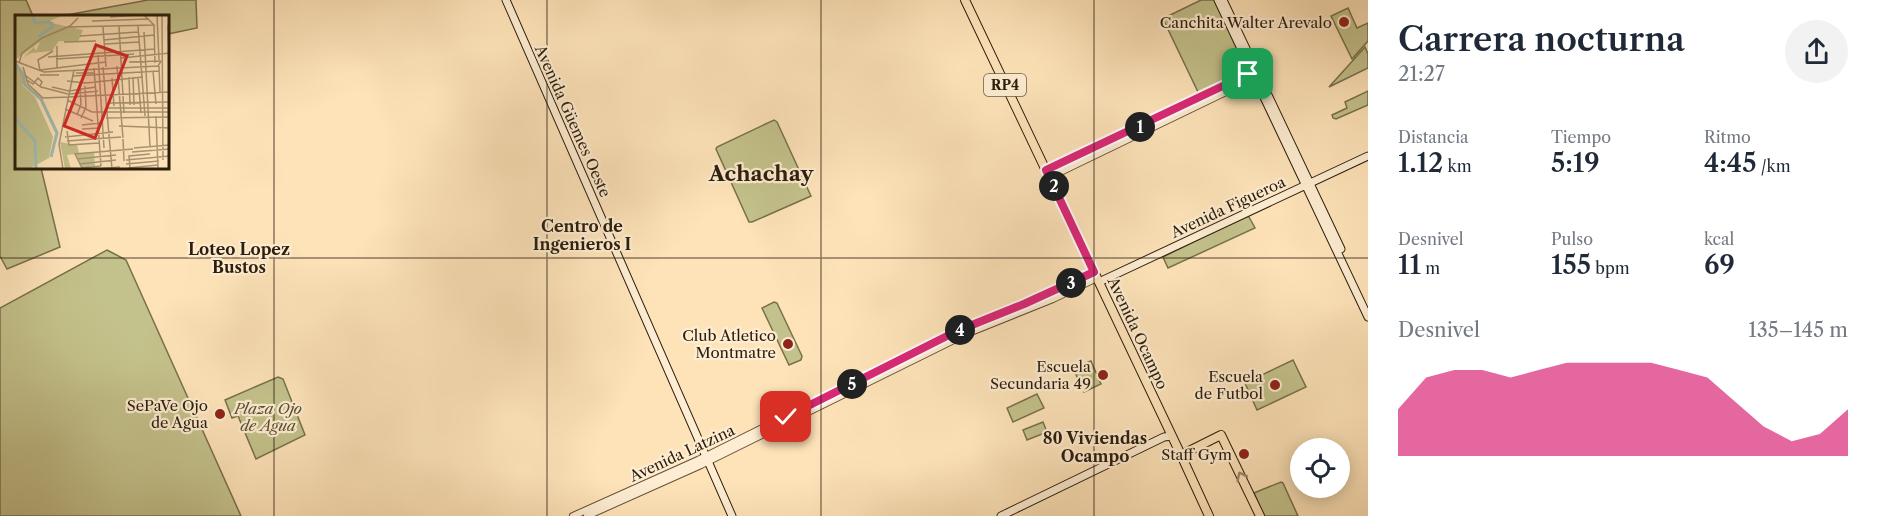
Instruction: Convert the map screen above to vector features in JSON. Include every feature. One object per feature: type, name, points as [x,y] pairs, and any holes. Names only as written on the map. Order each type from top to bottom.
[{"type":"main road","name":"Avenida Güemes Oeste","points":[[506,0],[732,516]]},
{"type":"main road","name":"Avenida Ocampo","points":[[965,0],[1209,516]]},
{"type":"main road","points":[[1218,0],[1368,317]]},
{"type":"main road","points":[[1223,0],[1255,74]]},
{"type":"main road","name":"Avenida Figueroa","points":[[1097,277],[1368,156]]},
{"type":"main road","points":[[1307,184],[1368,306]]},
{"type":"main road","points":[[1181,454],[1221,435],[1260,516]]},
{"type":"main road","points":[[1002,516],[1164,437],[1172,436]]},
{"type":"main road","points":[[1012,516],[1167,441],[1172,436]]},
{"type":"street","points":[[1048,174],[1255,74]]},
{"type":"street","name":"Avenida Latzina","points":[[586,516],[706,459],[957,331],[1097,277]]},
{"type":"street","name":"Avenida Latzina","points":[[573,516],[706,459]]},
{"type":"green space","points":[[0,0],[26,0],[33,15],[15,15],[15,170],[41,170],[60,247],[7,269],[0,256]]},
{"type":"green space","points":[[148,0],[196,0],[197,28],[170,34],[170,15],[66,15]]},
{"type":"green space","points":[[1201,0],[1215,0],[1248,70],[1199,94],[1164,18]]},
{"type":"green space","points":[[1348,8],[1357,28],[1368,23],[1368,41],[1352,59],[1331,16]]},
{"type":"green space","points":[[1365,47],[1368,54],[1368,68],[1329,87]]},
{"type":"green space","points":[[1368,91],[1368,105],[1336,119],[1333,118],[1332,115],[1347,108],[1345,102]]},
{"type":"green space","points":[[774,120],[777,122],[811,196],[749,222],[716,149]]},
{"type":"green space","points":[[1246,216],[1255,228],[1168,268],[1163,257]]},
{"type":"green space","points":[[107,250],[126,260],[241,516],[0,516],[0,308]]},
{"type":"green space","name":"Club Atletico Montmatre","points":[[774,302],[777,303],[802,356],[801,360],[789,365],[762,308]]},
{"type":"green space","name":"Escuela de Futbol","points":[[1293,360],[1306,387],[1257,410],[1245,383]]},
{"type":"green space","points":[[1091,361],[1101,384],[1084,392],[1073,368]]},
{"type":"green space","name":"Plaza Ojo de Agua","points":[[278,377],[283,379],[305,435],[256,459],[238,416],[232,418],[225,400]]},
{"type":"green space","points":[[1037,394],[1044,408],[1013,422],[1007,408]]},
{"type":"green space","points":[[1043,422],[1047,432],[1027,440],[1023,430]]},
{"type":"green space","points":[[1281,482],[1298,516],[1264,516],[1254,493]]},
{"type":"place","name":"Canchita Walter Arevalo","points":[[1344,22]]},
{"type":"place","name":"Club Atletico Montmatre","points":[[788,344]]},
{"type":"place","name":"Escuela Secundaria 49","points":[[1103,375]]},
{"type":"place","name":"Escuela de Futbol","points":[[1275,385]]},
{"type":"place","name":"SePaVe Ojo de Agua","points":[[220,414]]},
{"type":"place","name":"Staff Gym","points":[[1244,454]]},
{"type":"district","name":"Achachay","points":[[761,173]]},
{"type":"district","name":"Centro de Ingenieros I","points":[[582,235]]},
{"type":"district","name":"Loteo Lopez Bustos","points":[[239,258]]},
{"type":"district","name":"80 Viviendas Ocampo","points":[[1095,447]]},
{"type":"route","points":[[786,417],[957,331],[1094,272],[1046,170],[1248,74]]}]
